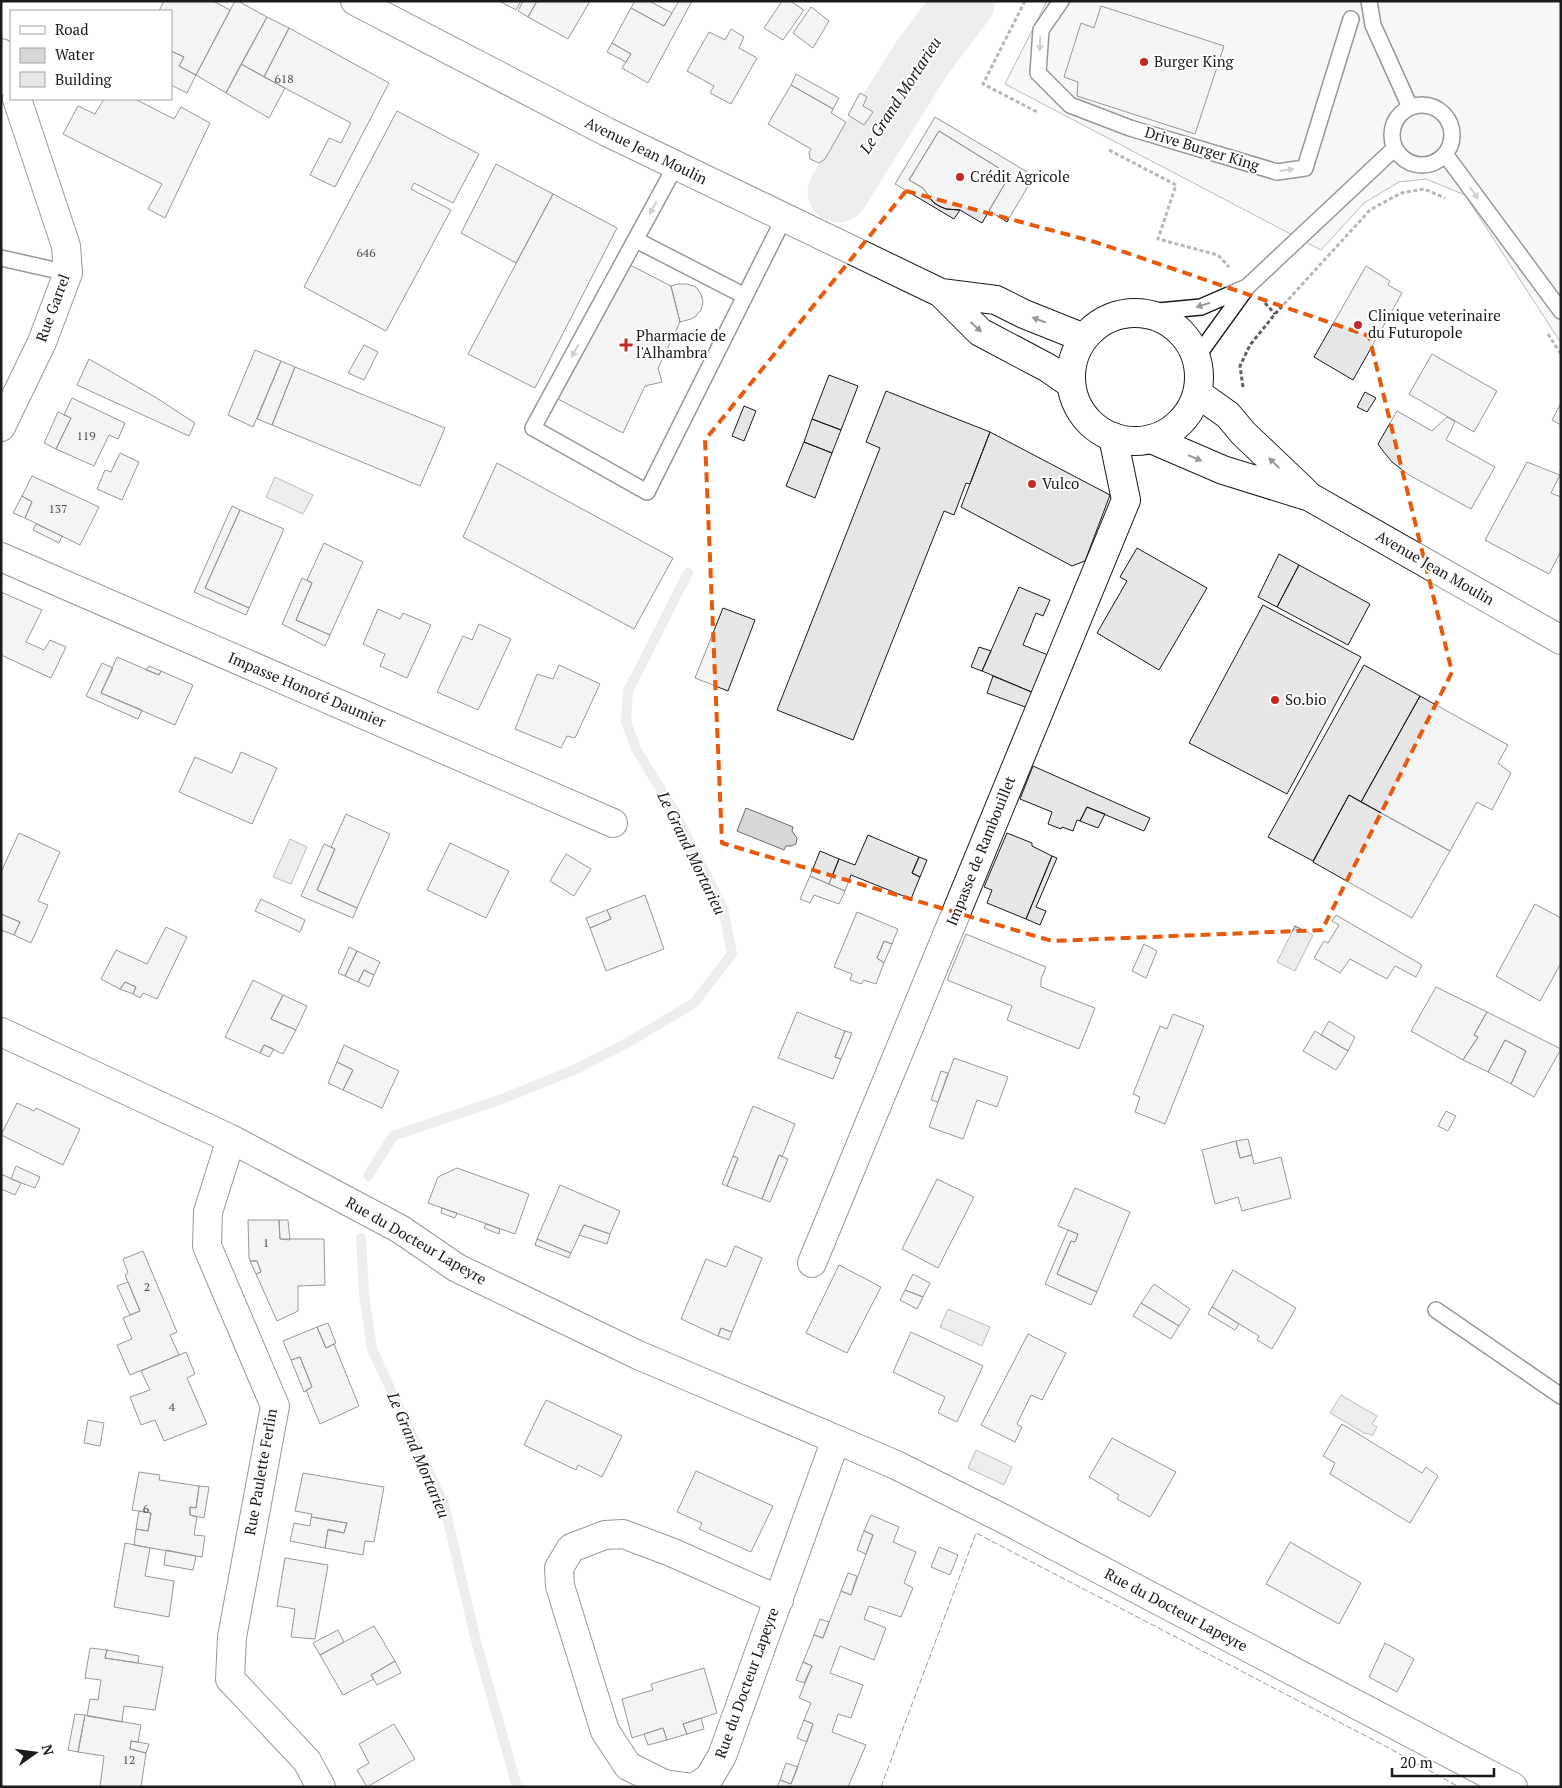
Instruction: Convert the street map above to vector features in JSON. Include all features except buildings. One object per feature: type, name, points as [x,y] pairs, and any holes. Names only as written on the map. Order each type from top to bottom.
[{"type":"street","name":"Avenue Jean Moulin","points":[[356,1],[607,132],[940,293],[996,300],[1024,314],[1084,338]]},
{"type":"street","points":[[1,53],[10,79]]},
{"type":"street","name":"Rue Garrel","points":[[1,427],[42,342],[68,273],[66,246],[17,100]]},
{"type":"street","name":"Avenue Jean Moulin","points":[[940,293],[980,332],[1048,368],[1072,384]]},
{"type":"street","points":[[1137,313],[1150,315],[1169,323],[1185,337],[1196,358],[1199,376],[1196,393],[1190,409],[1180,422],[1167,432],[1151,439],[1131,441],[1113,437],[1097,429],[1085,416],[1076,402],[1072,384],[1072,368],[1076,352],[1084,338],[1097,326],[1116,316],[1137,313]]},
{"type":"street","name":"Avenue Jean Moulin","points":[[1196,393],[1228,415],[1243,433],[1310,496]]},
{"type":"street","name":"Impasse de Rambouillet","points":[[812,1263],[1126,500],[1113,437]]},
{"type":"street","name":"Avenue Jean Moulin","points":[[1151,439],[1223,470],[1310,496],[1561,640]]},
{"type":"street","name":"Impasse Honoré Daumier","points":[[1,557],[613,823]]},
{"type":"street","name":"Rue du Docteur Lapeyre","points":[[1,1032],[231,1139],[400,1229],[457,1268],[638,1355],[896,1465],[1004,1519],[1513,1787]]},
{"type":"street","name":"Rue Paulette Ferlin","points":[[231,1139],[208,1212],[207,1246],[275,1406],[232,1637],[230,1679],[307,1761],[321,1787]]},
{"type":"street","name":"Rue du Docteur Lapeyre","points":[[695,1787],[709,1778],[722,1756],[836,1439]]},
{"type":"street","name":"Rue du Docteur Lapeyre","points":[[686,1787],[664,1784],[628,1766],[605,1731],[560,1586],[559,1568],[571,1548],[605,1535],[623,1534],[671,1552],[779,1600]]},
{"type":"lane","name":"Drive Burger King","points":[[1061,1],[1040,30],[1038,73],[1070,105],[1130,128],[1277,172],[1305,168],[1351,19]]},
{"type":"lane","points":[[1368,1],[1374,26],[1410,107]]},
{"type":"lane","points":[[1419,104],[1438,109],[1450,124],[1452,135],[1450,145],[1438,161],[1418,165],[1408,162],[1400,156],[1395,148],[1392,128],[1401,112],[1410,107],[1419,104]]},
{"type":"lane","points":[[1196,358],[1248,286],[1395,148]]},
{"type":"lane","points":[[1445,154],[1561,312]]},
{"type":"lane","points":[[676,166],[533,428],[647,492],[784,218]]},
{"type":"lane","points":[[636,240],[744,296]]},
{"type":"lane","points":[[1,258],[68,273]]},
{"type":"lane","points":[[1137,313],[1201,307],[1248,286]]},
{"type":"lane","points":[[1436,1310],[1561,1396]]},
{"type":"path","points":[[1025,1],[983,84],[1043,115]]},
{"type":"path","points":[[1102,146],[1176,185],[1158,239],[1218,255],[1275,314]]},
{"type":"path","points":[[1243,433],[1252,416],[1244,391],[1240,366],[1250,345],[1275,314],[1370,210],[1400,193],[1424,189],[1449,200]]},
{"type":"path","points":[[1545,330],[1561,354]]},
{"type":"highlighted area","points":[[906,191],[1095,242],[1369,336],[1452,672],[1322,930],[1052,941],[722,843],[705,440]]},
{"type":"shaded area","points":[[1047,1],[1561,1],[1561,343],[1465,195],[1426,179],[1399,182],[1364,203],[1321,250],[1005,84]]},
{"type":"water","points":[[275,477],[313,495],[303,514],[266,497]]},
{"type":"water","points":[[746,808],[793,827],[792,831],[797,838],[796,844],[786,846],[784,850],[737,831]]},
{"type":"water","points":[[290,839],[307,847],[291,884],[273,877]]},
{"type":"water","points":[[1295,926],[1313,935],[1295,971],[1277,962]]},
{"type":"water","points":[[948,1309],[990,1327],[982,1346],[940,1327]]},
{"type":"water","points":[[1341,1395],[1377,1416],[1372,1424],[1377,1427],[1372,1436],[1330,1413]]},
{"type":"water","points":[[976,1450],[1012,1467],[1004,1485],[968,1468]]},
{"type":"waterway","name":"Le Grand Mortarieu","points":[[838,192],[922,58],[965,1]]},
{"type":"waterway","name":"Le Grand Mortarieu","points":[[368,1176],[393,1136],[502,1099],[574,1070],[627,1043],[694,1003],[732,954],[723,908],[674,811],[636,749],[626,721],[628,691],[688,573]]},
{"type":"waterway","name":"Le Grand Mortarieu","points":[[361,1238],[364,1294],[372,1349],[444,1504],[476,1641],[517,1787]]},
{"type":"fence","points":[[881,1787],[976,1533],[1387,1747],[1459,1787]]},
{"type":"place","name":"Burger King","points":[[1144,62]]},
{"type":"place","name":"Crédit Agricole","points":[[960,177]]},
{"type":"place","name":"Clinique veterinaire du Futuropole","points":[[1358,325]]},
{"type":"place","name":"Pharmacie de l'Alhambra","points":[[626,345]]},
{"type":"place","name":"Vulco","points":[[1032,484]]},
{"type":"place","name":"So.bio","points":[[1275,700]]}]
